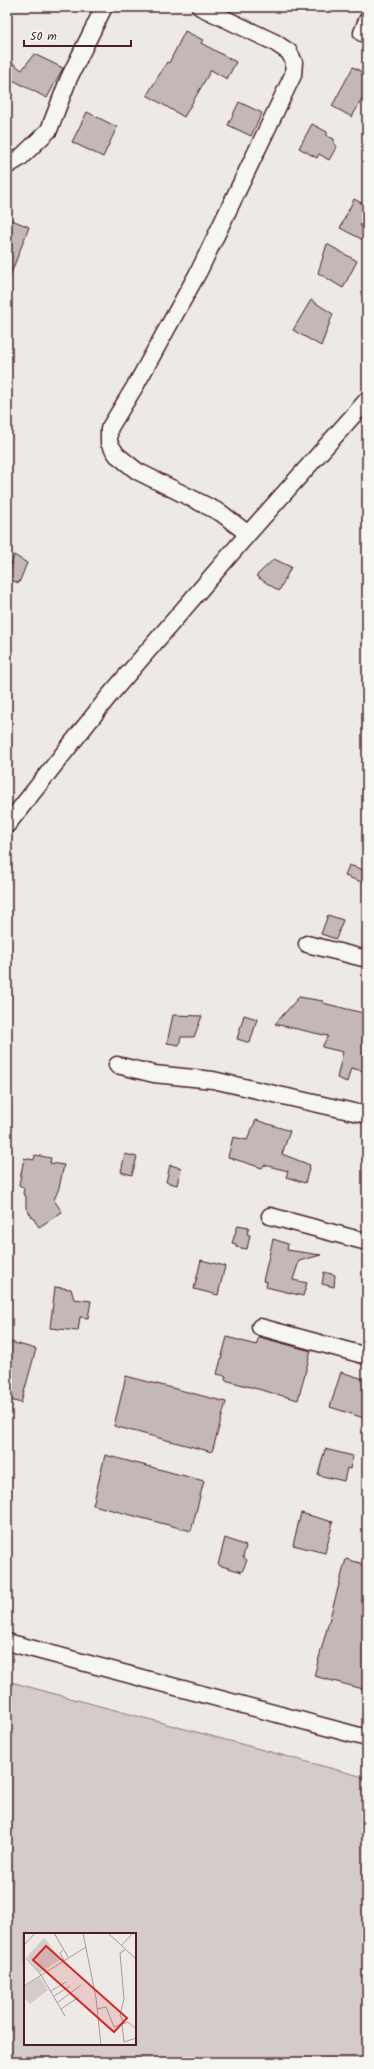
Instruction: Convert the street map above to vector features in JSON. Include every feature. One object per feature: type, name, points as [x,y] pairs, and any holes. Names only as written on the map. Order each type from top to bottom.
[{"type":"street","points":[[7,166],[20,158],[49,130],[69,78],[104,7]]},
{"type":"street","points":[[200,7],[274,42],[289,52],[294,62],[293,75],[199,271],[137,383],[109,429],[109,443],[117,455],[137,471],[221,514],[248,534]]},
{"type":"street","points":[[7,825],[109,696],[248,534],[367,400]]},
{"type":"street","points":[[307,944],[367,959]]},
{"type":"street","points":[[117,1065],[154,1074],[213,1080],[367,1115]]},
{"type":"street","points":[[270,1216],[367,1242]]},
{"type":"street","points":[[260,1327],[367,1356]]},
{"type":"street","points":[[7,1642],[367,1738]]},
{"type":"shaded area","points":[[7,1681],[367,1778],[367,2062],[7,2062]]},
{"type":"building","points":[[185,31],[203,40],[201,43],[236,62],[227,79],[211,70],[184,117],[147,95],[167,62],[169,63]]},
{"type":"building","points":[[34,54],[63,68],[47,98],[7,77],[7,59],[22,70]]},
{"type":"building","points":[[353,67],[367,75],[367,90],[352,117],[332,106]]},
{"type":"building","points":[[239,102],[262,113],[251,136],[228,125]]},
{"type":"building","points":[[87,112],[117,127],[103,157],[72,142]]},
{"type":"building","points":[[312,124],[327,132],[327,136],[334,139],[334,144],[337,146],[329,160],[319,154],[317,158],[299,148]]},
{"type":"building","points":[[354,199],[367,206],[367,213],[360,226],[367,229],[367,242],[340,228]]},
{"type":"building","points":[[7,218],[29,227],[8,281],[7,280]]},
{"type":"building","points":[[327,244],[357,261],[343,288],[318,273]]},
{"type":"building","points":[[311,300],[333,314],[321,346],[293,330]]},
{"type":"building","points":[[14,555],[27,563],[19,583],[7,579]]},
{"type":"building","points":[[274,559],[291,567],[279,591],[256,576]]},
{"type":"building","points":[[349,865],[367,871],[367,884],[345,876]]},
{"type":"building","points":[[328,915],[343,920],[336,939],[321,934]]},
{"type":"building","points":[[299,997],[323,1001],[323,1003],[367,1014],[367,1072],[351,1068],[347,1082],[337,1078],[343,1052],[322,1047],[328,1036],[275,1024]]},
{"type":"building","points":[[173,1015],[202,1016],[194,1037],[181,1037],[179,1045],[167,1043]]},
{"type":"building","points":[[244,1015],[257,1019],[250,1043],[237,1039]]},
{"type":"building","points":[[256,1120],[290,1131],[282,1154],[310,1165],[305,1183],[286,1177],[288,1171],[264,1165],[262,1168],[228,1157],[233,1137],[247,1140]]},
{"type":"building","points":[[125,1154],[137,1157],[132,1175],[121,1172]]},
{"type":"building","points":[[35,1155],[51,1158],[50,1163],[64,1165],[59,1188],[54,1200],[62,1212],[39,1227],[26,1208],[26,1196],[23,1194],[24,1188],[19,1185],[24,1158],[34,1160]]},
{"type":"building","points":[[170,1165],[181,1168],[177,1185],[166,1182]]},
{"type":"building","points":[[238,1225],[249,1227],[247,1234],[250,1235],[247,1249],[236,1247],[236,1244],[232,1243]]},
{"type":"building","points":[[273,1239],[288,1244],[287,1250],[321,1255],[299,1261],[293,1280],[307,1283],[303,1296],[266,1287],[267,1282],[263,1281]]},
{"type":"building","points":[[201,1260],[225,1266],[218,1295],[194,1289]]},
{"type":"building","points":[[324,1272],[335,1275],[334,1287],[322,1284]]},
{"type":"building","points":[[55,1287],[71,1289],[74,1299],[91,1301],[88,1318],[80,1317],[78,1331],[50,1328]]},
{"type":"building","points":[[227,1337],[256,1345],[259,1337],[311,1351],[298,1400],[225,1380],[226,1376],[217,1374]]},
{"type":"building","points":[[7,1341],[36,1349],[21,1403],[7,1399]]},
{"type":"building","points":[[341,1372],[367,1380],[367,1419],[330,1407]]},
{"type":"building","points":[[126,1376],[226,1402],[212,1452],[114,1426]]},
{"type":"building","points":[[325,1449],[353,1456],[350,1469],[347,1468],[344,1481],[318,1475]]},
{"type":"building","points":[[105,1455],[204,1481],[191,1531],[93,1505]]},
{"type":"building","points":[[301,1513],[333,1522],[325,1553],[293,1545]]},
{"type":"building","points":[[225,1538],[246,1546],[243,1557],[247,1560],[242,1572],[218,1565]]},
{"type":"building","points":[[346,1559],[367,1565],[367,1690],[314,1676]]}]
